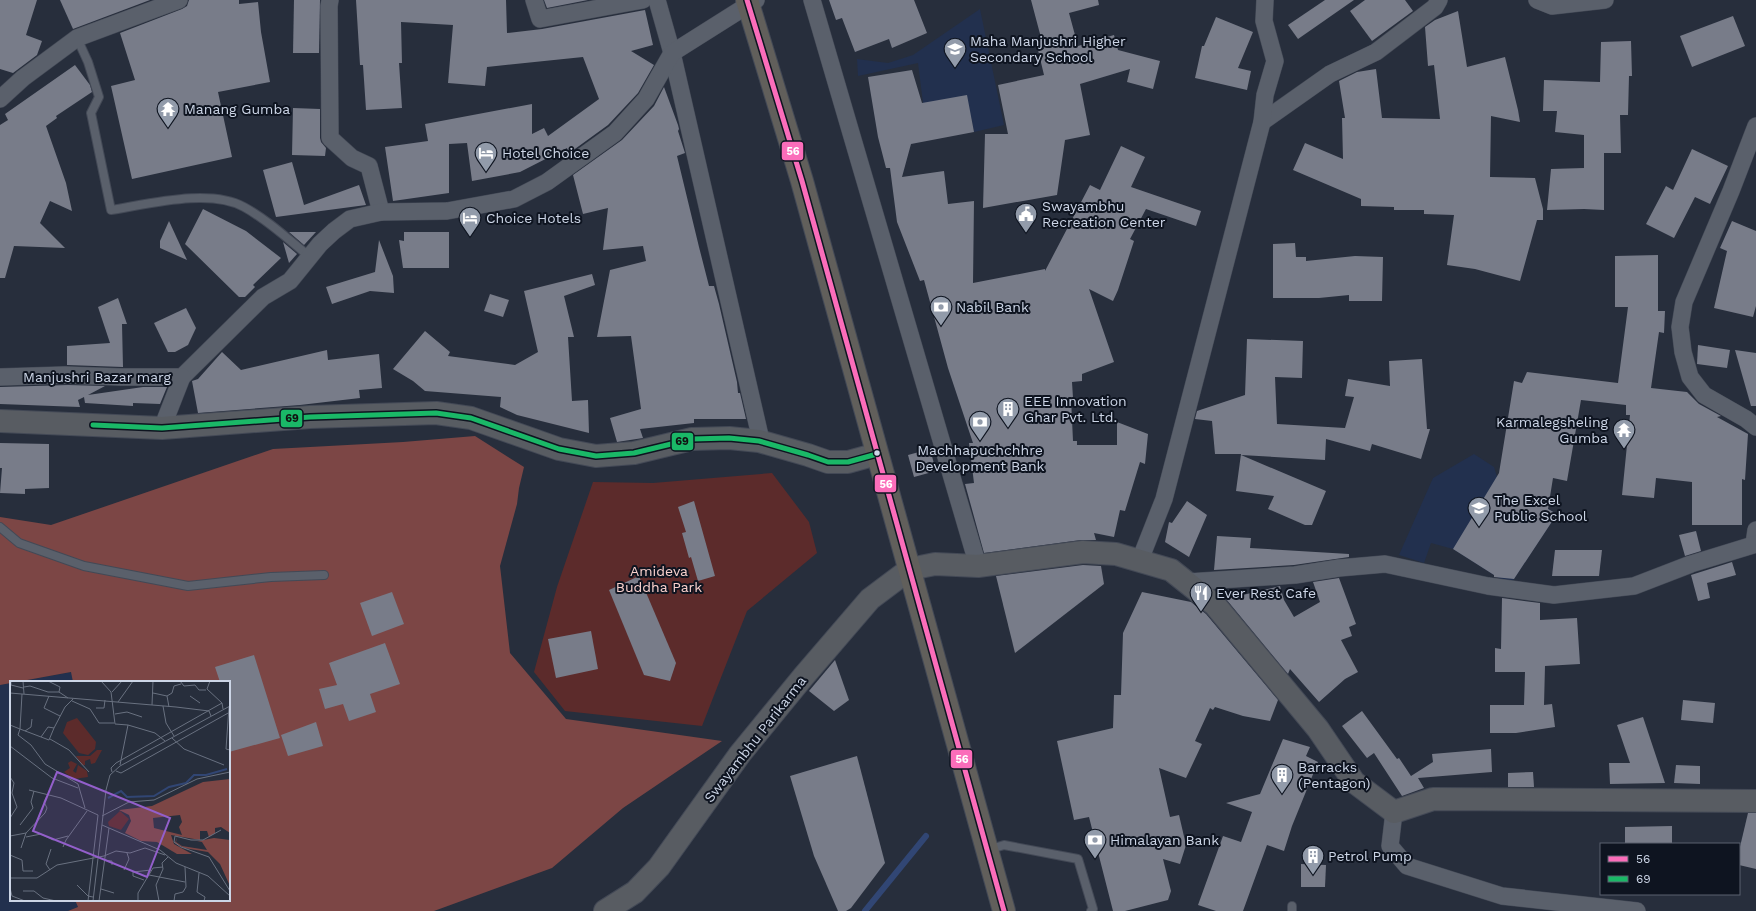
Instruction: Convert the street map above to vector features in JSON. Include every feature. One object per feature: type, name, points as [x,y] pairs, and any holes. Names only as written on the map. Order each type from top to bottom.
[{"type":"highway","points":[[750,1],[802,181],[1004,911]]},
{"type":"main road","points":[[0,421],[162,428],[310,417],[436,413],[471,418],[559,449],[596,456],[634,453],[692,439],[729,438],[760,441],[828,462],[848,462],[877,454]]},
{"type":"main road","points":[[910,569],[934,564],[978,566],[1083,552],[1116,554],[1171,570],[1215,604],[1318,729],[1354,782],[1394,812],[1433,799],[1756,801]]},
{"type":"main road","name":"Swayambhu Parikarma","points":[[605,911],[635,892],[659,867],[740,754],[803,677],[870,599],[910,569]]},
{"type":"street","points":[[0,100],[23,78],[77,38],[179,0]]},
{"type":"street","points":[[330,0],[330,138],[352,158],[369,166],[381,212]]},
{"type":"street","points":[[534,0],[540,19],[643,0]]},
{"type":"street","points":[[657,0],[672,53],[760,441]]},
{"type":"street","points":[[812,0],[978,566]]},
{"type":"street","points":[[1140,560],[1164,499],[1262,122],[1265,94],[1274,61],[1264,21],[1265,0]]},
{"type":"street","points":[[1262,122],[1330,74],[1376,52],[1435,7],[1439,0]]},
{"type":"street","points":[[1537,0],[1552,6],[1605,0]]},
{"type":"street","name":"Manjushri Bazar marg","points":[[0,377],[65,375],[182,377],[263,297],[290,281],[320,244],[350,219],[381,212],[447,211],[514,199],[547,182],[615,133],[646,99],[672,53],[750,1]]},
{"type":"street","points":[[1756,126],[1731,191],[1684,302],[1680,328],[1683,352],[1690,377],[1704,395],[1746,419],[1756,427]]},
{"type":"street","points":[[162,428],[182,377]]},
{"type":"street","points":[[1188,582],[1295,575],[1339,568],[1385,564],[1488,586],[1554,595],[1634,586],[1755,540]]},
{"type":"street","points":[[1394,812],[1390,846],[1408,866],[1502,896],[1637,911]]},
{"type":"lane","points":[[77,38],[88,62],[99,97],[91,114],[112,210],[194,197],[227,200],[244,206],[310,257]]},
{"type":"lane","points":[[0,527],[19,543],[84,566],[188,586],[271,577],[324,575]]},
{"type":"lane","points":[[986,850],[1004,846],[1078,859],[1093,909],[1091,911]]},
{"type":"shaded area","name":"Maha Manjushri Higher Secondary School","points":[[980,9],[1004,125],[974,132],[971,117],[923,103],[918,63],[858,76],[857,59],[888,63],[913,55]]},
{"type":"shaded area","points":[[475,436],[524,467],[517,504],[500,566],[510,653],[566,719],[722,741],[623,808],[552,868],[434,911],[68,911],[78,907],[75,901],[230,901],[230,681],[73,681],[71,672],[22,681],[10,681],[10,683],[0,685],[0,517],[51,525],[273,449],[403,442]]},
{"type":"shaded area","name":"The Excel Public School","points":[[1474,454],[1494,467],[1497,477],[1557,514],[1510,585],[1453,549],[1431,543],[1424,563],[1399,555],[1433,478]]},
{"type":"shaded area","points":[[72,672],[73,681],[22,681]]},
{"type":"shaded area","points":[[10,683],[10,901],[75,901],[78,907],[68,911],[0,911],[0,685]]},
{"type":"green space","name":"Amideva Buddha Park","points":[[772,473],[809,522],[817,553],[747,611],[702,726],[565,711],[534,672],[557,587],[593,482],[653,483]]},
{"type":"building","points":[[0,0],[37,0],[26,35],[42,41],[37,55],[13,73],[0,69]]},
{"type":"building","points":[[60,0],[150,0],[73,29]]},
{"type":"building","points":[[189,0],[239,0],[239,4],[258,2],[261,32],[270,82],[218,92],[232,157],[132,179],[111,86],[135,80],[120,33],[182,9],[187,6]]},
{"type":"building","points":[[294,0],[320,0],[319,53],[293,53]]},
{"type":"building","points":[[356,0],[506,0],[507,33],[542,29],[645,10],[653,45],[631,51],[654,65],[638,93],[608,125],[568,154],[567,148],[520,172],[472,181],[467,143],[449,144],[449,193],[393,201],[385,147],[428,141],[425,124],[532,104],[532,134],[544,128],[548,136],[599,99],[583,57],[487,67],[485,86],[448,83],[453,25],[401,22],[402,63],[399,63],[402,108],[366,110],[363,65],[360,65]]},
{"type":"building","points":[[544,0],[588,0],[547,8]]},
{"type":"building","points":[[829,0],[914,0],[927,33],[892,48],[889,39],[855,52],[842,18],[836,20]]},
{"type":"building","points":[[1031,0],[1098,0],[1099,5],[1069,13],[1078,46],[1114,35],[1118,50],[1160,61],[1153,89],[1127,82],[1130,69],[1080,84],[1090,135],[1065,140],[1057,195],[983,208],[985,134],[1008,134],[998,85],[1044,75],[1038,50],[1044,49]]},
{"type":"building","points":[[1325,0],[1354,0],[1298,39],[1288,25]]},
{"type":"building","points":[[1365,0],[1405,0],[1413,11],[1372,41],[1350,11]]},
{"type":"building","points":[[1458,11],[1467,67],[1505,57],[1518,110],[1520,122],[1491,116],[1490,177],[1535,178],[1543,209],[1543,220],[1537,220],[1520,281],[1475,269],[1447,265],[1454,215],[1424,214],[1424,210],[1394,210],[1394,207],[1361,206],[1361,199],[1293,170],[1305,143],[1343,159],[1342,118],[1345,118],[1339,81],[1357,72],[1376,69],[1382,118],[1440,119],[1434,65],[1428,66],[1425,27],[1435,20]]},
{"type":"building","points":[[1733,16],[1745,46],[1692,67],[1680,36]]},
{"type":"building","points":[[1216,17],[1253,32],[1238,68],[1251,71],[1247,90],[1195,78],[1202,46],[1204,46]]},
{"type":"building","points":[[1631,41],[1632,76],[1629,76],[1628,115],[1620,115],[1621,153],[1604,153],[1604,210],[1547,210],[1551,169],[1584,168],[1584,135],[1555,132],[1557,111],[1543,111],[1544,80],[1600,82],[1601,42]]},
{"type":"building","points":[[75,65],[90,85],[92,92],[56,116],[57,118],[46,126],[66,183],[72,211],[50,201],[40,223],[65,248],[14,246],[5,278],[0,278],[0,125],[8,120],[5,114]]},
{"type":"building","points":[[912,70],[922,103],[967,95],[974,132],[911,144],[902,177],[944,171],[948,204],[974,201],[973,283],[1045,269],[1045,271],[1090,185],[1100,190],[1121,146],[1145,157],[1131,187],[1201,211],[1196,226],[1146,209],[1130,239],[1134,241],[1113,301],[1089,289],[1114,362],[1082,374],[1082,381],[1072,382],[1073,398],[1071,398],[1073,441],[1077,441],[1077,445],[1117,445],[1117,422],[1148,434],[1145,464],[1140,462],[1125,511],[1120,510],[1114,537],[1094,533],[1096,540],[1081,540],[984,553],[965,484],[974,483],[969,443],[973,443],[948,368],[924,280],[920,281],[897,222],[890,168],[886,168],[878,137],[868,77]]},
{"type":"building","points":[[664,87],[678,125],[678,131],[685,153],[677,156],[709,286],[714,286],[719,304],[737,382],[738,393],[740,393],[746,419],[694,419],[694,423],[640,429],[643,438],[617,442],[610,418],[641,409],[631,336],[597,337],[610,270],[646,261],[643,246],[603,250],[608,208],[583,214],[573,175],[622,140],[654,106]]},
{"type":"building","points":[[293,108],[320,109],[320,138],[321,142],[326,148],[325,156],[292,155]]},
{"type":"building","points":[[1692,149],[1728,166],[1710,204],[1695,197],[1674,238],[1646,224],[1666,186],[1673,190]]},
{"type":"building","points":[[292,162],[304,205],[359,185],[366,205],[276,217],[263,170]]},
{"type":"building","points":[[203,209],[246,231],[281,258],[253,285],[255,287],[245,297],[239,297],[185,244]]},
{"type":"building","points":[[169,221],[187,260],[160,248],[160,241]]},
{"type":"building","points":[[1732,221],[1756,231],[1756,306],[1753,317],[1714,308],[1727,251],[1720,248]]},
{"type":"building","points":[[289,232],[316,232],[304,245]]},
{"type":"building","points":[[404,232],[449,232],[449,268],[403,268],[399,240],[404,241]]},
{"type":"building","points":[[379,240],[393,276],[394,293],[370,291],[332,304],[326,287],[375,272]]},
{"type":"building","points":[[283,242],[297,254],[289,263]]},
{"type":"building","points":[[1295,243],[1296,257],[1306,257],[1306,261],[1355,256],[1383,257],[1382,301],[1349,301],[1349,295],[1319,298],[1273,298],[1273,244]]},
{"type":"building","points":[[1658,255],[1658,311],[1665,311],[1664,333],[1659,332],[1651,388],[1687,392],[1699,404],[1721,416],[1717,417],[1748,434],[1745,480],[1742,479],[1742,525],[1692,525],[1692,482],[1656,478],[1654,498],[1622,495],[1630,415],[1626,415],[1626,405],[1581,400],[1567,481],[1553,478],[1548,509],[1557,514],[1514,579],[1494,577],[1494,575],[1453,549],[1499,473],[1514,381],[1522,383],[1527,372],[1618,383],[1628,307],[1615,307],[1615,256]]},
{"type":"building","points":[[592,274],[595,285],[564,296],[574,337],[568,337],[572,401],[588,400],[589,433],[517,415],[500,407],[501,397],[425,391],[413,381],[393,369],[425,331],[450,352],[448,356],[515,365],[538,352],[524,291]]},
{"type":"building","points":[[490,294],[509,300],[503,317],[484,311]]},
{"type":"building","points":[[118,298],[127,324],[122,324],[123,367],[67,365],[67,346],[110,343],[98,307]]},
{"type":"building","points":[[186,308],[196,328],[188,345],[175,352],[168,352],[154,323]]},
{"type":"building","points":[[1247,339],[1303,341],[1302,378],[1275,377],[1277,424],[1345,428],[1354,397],[1345,396],[1348,379],[1390,386],[1389,361],[1422,359],[1427,429],[1430,429],[1421,459],[1372,444],[1370,451],[1326,439],[1325,460],[1241,455],[1326,491],[1312,525],[1305,525],[1268,509],[1274,496],[1236,491],[1241,454],[1215,454],[1212,421],[1195,419],[1197,411],[1245,395]]},
{"type":"building","points":[[1698,345],[1730,350],[1727,368],[1697,364]]},
{"type":"building","points":[[327,350],[328,360],[379,354],[382,388],[359,390],[360,398],[300,405],[198,413],[192,381],[198,379],[222,352],[241,370]]},
{"type":"building","points":[[1735,350],[1756,353],[1756,406],[1751,406]]},
{"type":"building","points":[[68,385],[105,386],[88,395],[143,387],[167,387],[160,404],[133,403],[133,406],[85,403],[84,397],[78,400],[80,407],[0,404],[0,387]]},
{"type":"building","points":[[0,443],[49,444],[49,488],[25,489],[25,494],[0,493],[2,468],[0,468]]},
{"type":"building","points":[[930,449],[936,471],[914,477],[908,455]]},
{"type":"building","points":[[694,501],[715,576],[698,581],[691,557],[689,558],[682,533],[686,532],[678,507]]},
{"type":"building","points":[[1187,501],[1207,515],[1189,557],[1165,542],[1169,522],[1172,523]]},
{"type":"building","points":[[1696,531],[1701,551],[1685,556],[1679,535]]},
{"type":"building","points":[[1217,536],[1251,538],[1250,548],[1349,554],[1349,557],[1294,565],[1214,570]]},
{"type":"building","points":[[1555,550],[1602,550],[1599,576],[1552,576]]},
{"type":"building","points":[[1732,562],[1736,575],[1707,583],[1710,598],[1698,601],[1691,575]]},
{"type":"building","points":[[1083,565],[1101,566],[1104,584],[1015,653],[996,576]]},
{"type":"building","points":[[639,576],[676,663],[670,681],[644,675],[609,590]]},
{"type":"building","points":[[1339,578],[1356,624],[1349,627],[1352,636],[1341,640],[1358,672],[1345,679],[1319,702],[1290,669],[1288,674],[1226,599],[1280,586],[1284,600],[1294,617],[1320,602],[1313,582]]},
{"type":"building","points":[[392,592],[404,624],[372,636],[360,603]]},
{"type":"building","points":[[1142,592],[1191,602],[1206,614],[1278,700],[1270,721],[1243,716],[1215,707],[1213,710],[1210,708],[1195,741],[1202,744],[1186,778],[1159,768],[1170,817],[1179,815],[1186,845],[1180,864],[1163,859],[1171,891],[1168,900],[1125,911],[1113,911],[1089,817],[1074,820],[1057,741],[1113,728],[1114,695],[1121,695],[1123,633]]},
{"type":"building","points":[[1502,598],[1540,603],[1540,620],[1577,618],[1580,664],[1545,666],[1544,705],[1552,704],[1555,727],[1516,733],[1490,733],[1490,705],[1524,705],[1525,672],[1495,672],[1495,648],[1501,649]]},
{"type":"building","points":[[591,631],[598,669],[556,678],[548,639]]},
{"type":"building","points":[[385,643],[400,684],[370,694],[376,712],[349,721],[343,704],[325,709],[319,689],[337,685],[329,663]]},
{"type":"building","points":[[254,655],[280,738],[230,752],[230,681],[220,681],[215,667]]},
{"type":"building","points":[[835,660],[849,700],[834,711],[809,691]]},
{"type":"building","points":[[1683,700],[1715,703],[1713,723],[1681,720]]},
{"type":"building","points":[[1362,711],[1397,759],[1399,758],[1411,776],[1433,762],[1432,754],[1491,749],[1492,772],[1418,778],[1424,788],[1402,796],[1374,753],[1367,758],[1342,726]]},
{"type":"building","points":[[1643,717],[1665,783],[1610,784],[1609,763],[1630,763],[1617,725]]},
{"type":"building","points":[[316,722],[323,746],[288,756],[281,735]]},
{"type":"building","points":[[1283,739],[1310,747],[1306,756],[1318,762],[1292,826],[1284,851],[1267,845],[1243,911],[1216,911],[1198,905],[1223,836],[1241,842],[1252,812],[1226,803],[1260,794]]},
{"type":"building","points":[[857,756],[885,863],[851,908],[846,911],[838,911],[814,856],[790,776]]},
{"type":"building","points":[[1676,765],[1700,766],[1700,784],[1674,783]]},
{"type":"building","points":[[1533,772],[1534,787],[1508,787],[1508,773]]},
{"type":"building","points":[[1748,813],[1756,813],[1756,869],[1740,865],[1740,847]]},
{"type":"building","points":[[1672,826],[1672,843],[1625,843],[1625,827]]},
{"type":"building","name":"Petrol Pump","points":[[1301,864],[1326,865],[1325,887],[1301,887]]},
{"type":"waterway","points":[[865,911],[926,836]]},
{"type":"transit line","name":"56","points":[[747,0],[802,181],[1004,911]]},
{"type":"transit line","name":"69","points":[[93,425],[162,428],[310,417],[436,413],[471,418],[559,449],[596,456],[634,453],[692,439],[729,438],[759,441],[828,462],[848,462],[877,454]]},
{"type":"place","name":"Maha Manjushri Higher Secondary School","points":[[955,68]]},
{"type":"place","name":"Manang Gumba","points":[[168,128]]},
{"type":"place","name":"Hotel Choice","points":[[486,172]]},
{"type":"place","name":"Swayambhu Recreation Center","points":[[1026,234]]},
{"type":"place","name":"Choice Hotels","points":[[470,238]]},
{"type":"place","name":"Nabil Bank","points":[[941,326]]},
{"type":"place","name":"EEE Innovation Ghar Pvt. Ltd.","points":[[1008,428]]},
{"type":"place","name":"Machhapuchchhre Development Bank","points":[[980,442]]},
{"type":"place","name":"Karmalegsheling Gumba","points":[[1624,450]]},
{"type":"place","name":"The Excel Public School","points":[[1479,528]]},
{"type":"place","name":"Ever Rest Cafe","points":[[1201,612]]},
{"type":"place","name":"Barracks (Pentagon)","points":[[1282,794]]},
{"type":"place","name":"Himalayan Bank","points":[[1095,860]]},
{"type":"place","name":"Petrol Pump","points":[[1313,876]]}]
